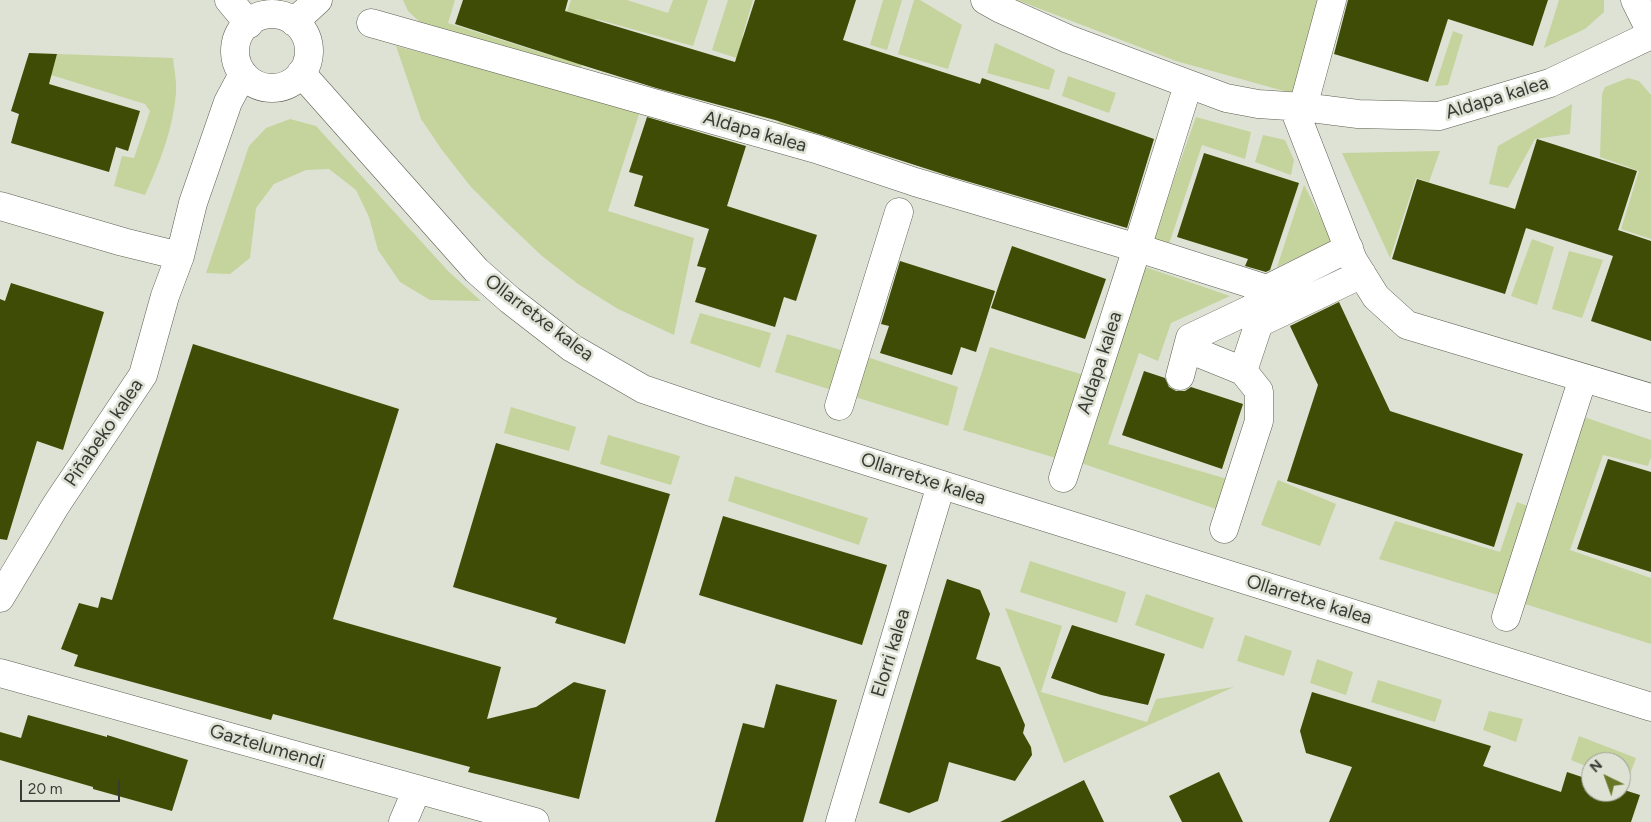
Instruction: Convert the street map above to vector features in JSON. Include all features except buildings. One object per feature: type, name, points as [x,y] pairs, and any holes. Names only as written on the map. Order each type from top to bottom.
[{"type":"street","points":[[229,0],[249,24]]},
{"type":"street","points":[[294,22],[318,0]]},
{"type":"street","name":"Aldapa kalea","points":[[985,0],[1068,39],[1226,98],[1258,104],[1358,114],[1439,116],[1550,83],[1651,33],[1635,0]]},
{"type":"street","points":[[1332,0],[1298,107],[1355,261],[1376,297],[1407,325],[1651,398]]},
{"type":"street","points":[[264,15],[286,16],[294,22],[308,39],[310,47],[309,56],[301,73],[287,84],[268,88],[251,81],[243,74],[237,64],[235,52],[237,40],[242,30],[256,18],[264,15]]},
{"type":"street","name":"Aldapa kalea","points":[[371,22],[816,149],[915,182],[1138,248],[1267,289],[1355,261]]},
{"type":"street","name":"Ollarretxe kalea","points":[[301,73],[476,270],[510,300],[572,348],[643,389],[941,485],[1651,707]]},
{"type":"street","name":"Piñabeko kalea","points":[[0,598],[56,505],[143,375],[165,296],[180,256],[194,203],[228,102],[243,74]]},
{"type":"street","name":"Aldapa kalea","points":[[1063,478],[1138,248],[1188,85]]},
{"type":"street","points":[[0,206],[180,256]]},
{"type":"street","points":[[839,406],[899,212]]},
{"type":"street","points":[[1243,371],[1259,324],[1355,261]]},
{"type":"street","points":[[1180,376],[1190,338],[1355,261]]},
{"type":"street","points":[[1201,354],[1243,371],[1259,391],[1259,421],[1224,529]]},
{"type":"street","points":[[1506,617],[1583,378]]},
{"type":"street","name":"Elorri kalea","points":[[840,822],[941,485]]},
{"type":"street","name":"Gaztelumendi","points":[[0,673],[535,822]]},
{"type":"street","points":[[403,822],[417,789]]},
{"type":"green space","points":[[403,0],[455,0],[448,23],[552,56],[571,0],[627,0],[668,13],[673,0],[708,0],[693,46],[596,19],[581,67],[521,60],[427,29],[408,11]]},
{"type":"green space","points":[[728,0],[753,0],[742,37],[836,68],[815,134],[778,123],[792,76],[712,50]]},
{"type":"green space","points":[[883,0],[902,0],[887,50],[870,45]]},
{"type":"green space","points":[[914,0],[920,0],[962,25],[948,69],[898,54]]},
{"type":"green space","points":[[1017,0],[1340,0],[1313,99],[1176,61]]},
{"type":"green space","points":[[1559,0],[1604,0],[1604,12],[1585,29],[1544,48]]},
{"type":"green space","points":[[1453,31],[1463,35],[1448,85],[1435,86]]},
{"type":"green space","points":[[995,43],[1055,70],[1049,90],[987,73]]},
{"type":"green space","points":[[396,46],[640,111],[608,211],[694,238],[674,335],[618,309],[578,284],[542,256],[471,187],[421,119]]},
{"type":"green space","points":[[57,54],[173,58],[176,89],[172,119],[161,158],[145,195],[114,186],[122,156],[134,158],[150,111],[145,104],[51,75]]},
{"type":"green space","points":[[1068,76],[1116,93],[1109,113],[1062,96]]},
{"type":"green space","points":[[1628,78],[1639,81],[1651,95],[1651,239],[1621,229],[1639,171],[1600,157],[1602,94],[1605,87]]},
{"type":"green space","points":[[1572,104],[1570,134],[1535,139],[1508,188],[1489,184],[1498,146]]},
{"type":"green space","points":[[1196,117],[1251,132],[1245,159],[1202,145],[1169,244],[1153,238]]},
{"type":"green space","points":[[290,119],[316,126],[448,271],[481,301],[430,300],[400,282],[378,250],[369,217],[356,190],[329,169],[306,170],[274,184],[256,208],[250,258],[230,274],[206,273],[249,146],[266,128]]},
{"type":"green space","points":[[1263,135],[1285,140],[1294,160],[1291,175],[1255,162]]},
{"type":"green space","points":[[1440,151],[1429,182],[1416,178],[1390,258],[1342,153]]},
{"type":"green space","points":[[1304,185],[1333,241],[1277,267]]},
{"type":"green space","points":[[1532,239],[1554,247],[1537,305],[1511,296]]},
{"type":"green space","points":[[1569,251],[1603,260],[1582,318],[1552,309]]},
{"type":"green space","points":[[1145,267],[1230,296],[1171,323],[1158,361],[1139,353],[1108,444],[1227,479],[1219,510],[1081,463]]},
{"type":"green space","points":[[700,313],[771,333],[760,368],[690,343]]},
{"type":"green space","points":[[787,334],[851,353],[838,392],[775,372]]},
{"type":"green space","points":[[990,347],[1084,375],[1059,459],[963,430]]},
{"type":"green space","points":[[864,356],[958,387],[948,426],[852,396]]},
{"type":"green space","points":[[511,407],[576,427],[569,451],[504,433]]},
{"type":"green space","points":[[1581,416],[1651,440],[1651,457],[1648,466],[1603,455],[1570,550],[1651,578],[1651,644],[1522,603]]},
{"type":"green space","points":[[608,435],[680,456],[671,485],[600,464]]},
{"type":"green space","points":[[735,476],[868,518],[859,545],[728,501]]},
{"type":"green space","points":[[1278,480],[1336,504],[1320,546],[1261,525]]},
{"type":"green space","points":[[1517,502],[1536,509],[1505,597],[1379,559],[1395,521],[1500,552]]},
{"type":"green space","points":[[1030,561],[1126,592],[1117,623],[1020,592]]},
{"type":"green space","points":[[1146,594],[1214,618],[1203,649],[1135,625]]},
{"type":"green space","points":[[1005,608],[1062,626],[1041,692],[1147,722],[1156,699],[1234,687],[1064,763]]},
{"type":"green space","points":[[1245,635],[1292,651],[1284,676],[1237,661]]},
{"type":"green space","points":[[1317,659],[1353,672],[1346,695],[1310,683]]},
{"type":"green space","points":[[1378,680],[1442,700],[1435,722],[1371,702]]},
{"type":"green space","points":[[1489,711],[1523,719],[1516,742],[1483,730]]},
{"type":"green space","points":[[1579,736],[1620,752],[1581,752],[1581,764],[1571,760]]},
{"type":"green space","points":[[1631,756],[1636,758],[1631,771]]}]
